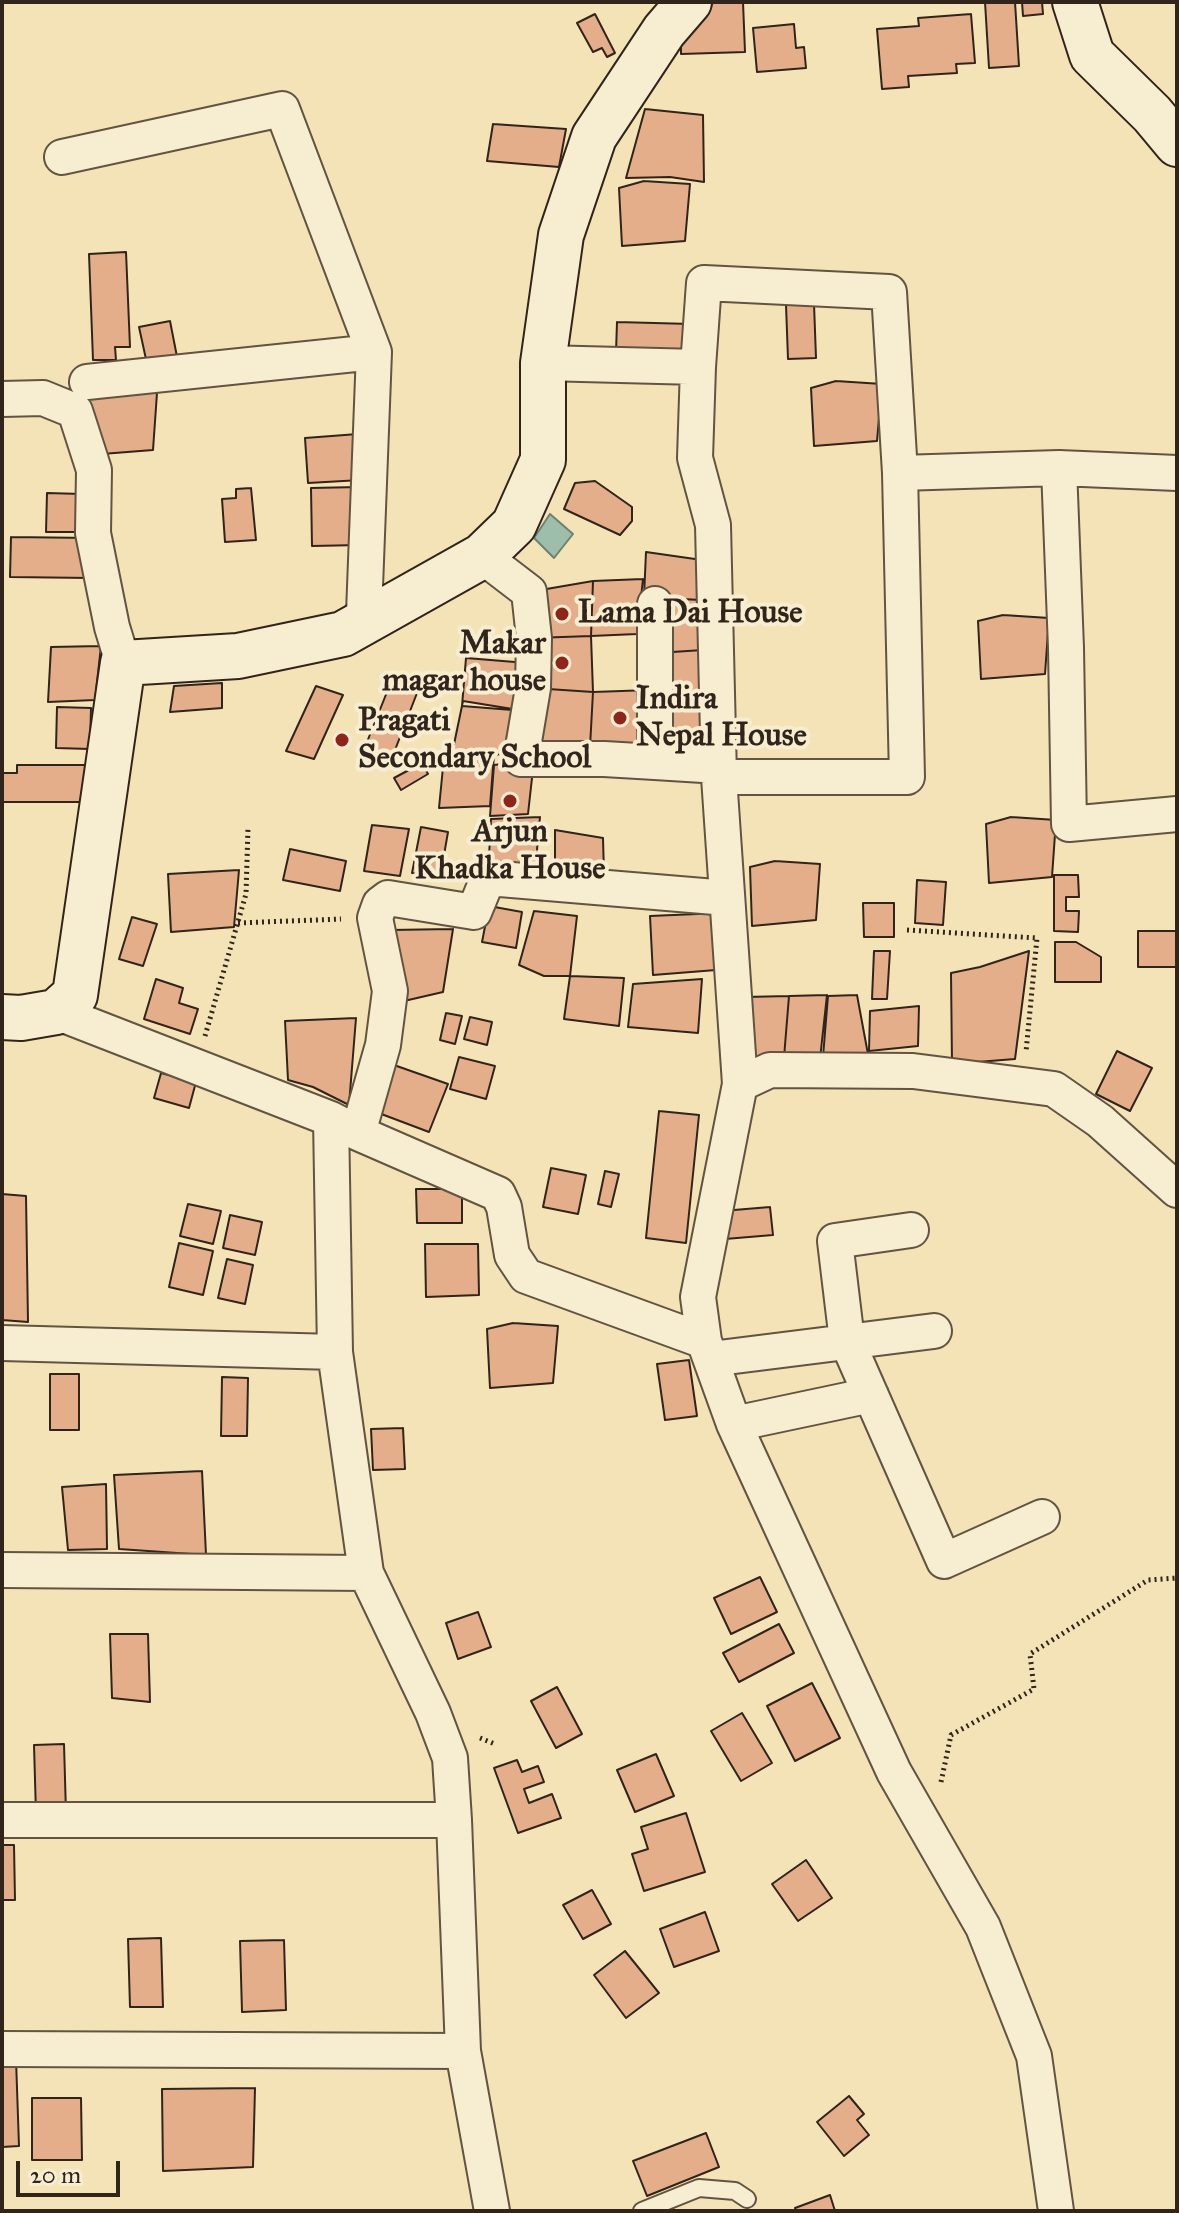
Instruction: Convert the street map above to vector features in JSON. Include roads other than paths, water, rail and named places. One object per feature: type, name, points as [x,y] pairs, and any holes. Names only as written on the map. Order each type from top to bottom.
[{"type":"street","points":[[123,663],[238,656],[343,634],[482,556],[514,525],[543,460],[543,363],[561,235],[594,137],[664,31],[689,2]]},
{"type":"street","points":[[1075,2],[1092,55],[1152,114],[1177,144]]},
{"type":"street","points":[[62,157],[282,109],[374,352],[364,613]]},
{"type":"street","points":[[482,556],[529,592],[534,638],[533,688],[511,757],[655,762],[719,772],[907,777],[900,473],[889,292],[704,283],[695,458],[713,525],[719,772],[740,1084],[698,1297],[708,1350],[734,1424],[894,1772],[983,1927],[1034,2056],[1056,2211]]},
{"type":"street","points":[[87,382],[374,352]]},
{"type":"street","points":[[543,363],[698,367]]},
{"type":"street","points":[[2,399],[43,398],[75,411],[94,470],[93,533],[112,627],[123,663],[75,995],[56,1012]]},
{"type":"street","points":[[900,473],[1059,468],[1177,473]]},
{"type":"street","points":[[1059,468],[1069,824],[1177,814]]},
{"type":"street","points":[[655,604],[655,762]]},
{"type":"street","points":[[492,2211],[463,2051],[450,1758],[433,1713],[366,1573],[335,1352],[345,1126],[383,1045],[390,991],[375,918],[380,904],[388,898],[474,912],[488,878],[727,898]]},
{"type":"street","points":[[2,1017],[21,1018],[56,1012],[345,1126],[498,1194],[504,1207],[512,1255],[526,1276],[708,1350],[847,1341],[934,1331]]},
{"type":"street","points":[[740,1084],[770,1070],[913,1071],[1054,1089],[1100,1121],[1177,1190]]},
{"type":"street","points":[[911,1230],[835,1241],[847,1341],[944,1561],[1042,1517]]},
{"type":"street","points":[[2,1343],[335,1352]]},
{"type":"street","points":[[734,1424],[871,1395]]},
{"type":"street","points":[[2,1570],[366,1573]]},
{"type":"street","points":[[2,1820],[454,1820]]},
{"type":"street","points":[[2,2049],[463,2051]]},
{"type":"lane","points":[[642,2211],[699,2188],[735,2191],[747,2199]]},
{"type":"place","name":"Lama Dai House","points":[[562,614]]},
{"type":"place","name":"Makar magar house","points":[[562,663]]},
{"type":"place","name":"Indira Nepal House","points":[[620,718]]},
{"type":"place","name":"Pragati Secondary School","points":[[342,740]]},
{"type":"place","name":"Arjun Khadka House","points":[[510,801]]}]
